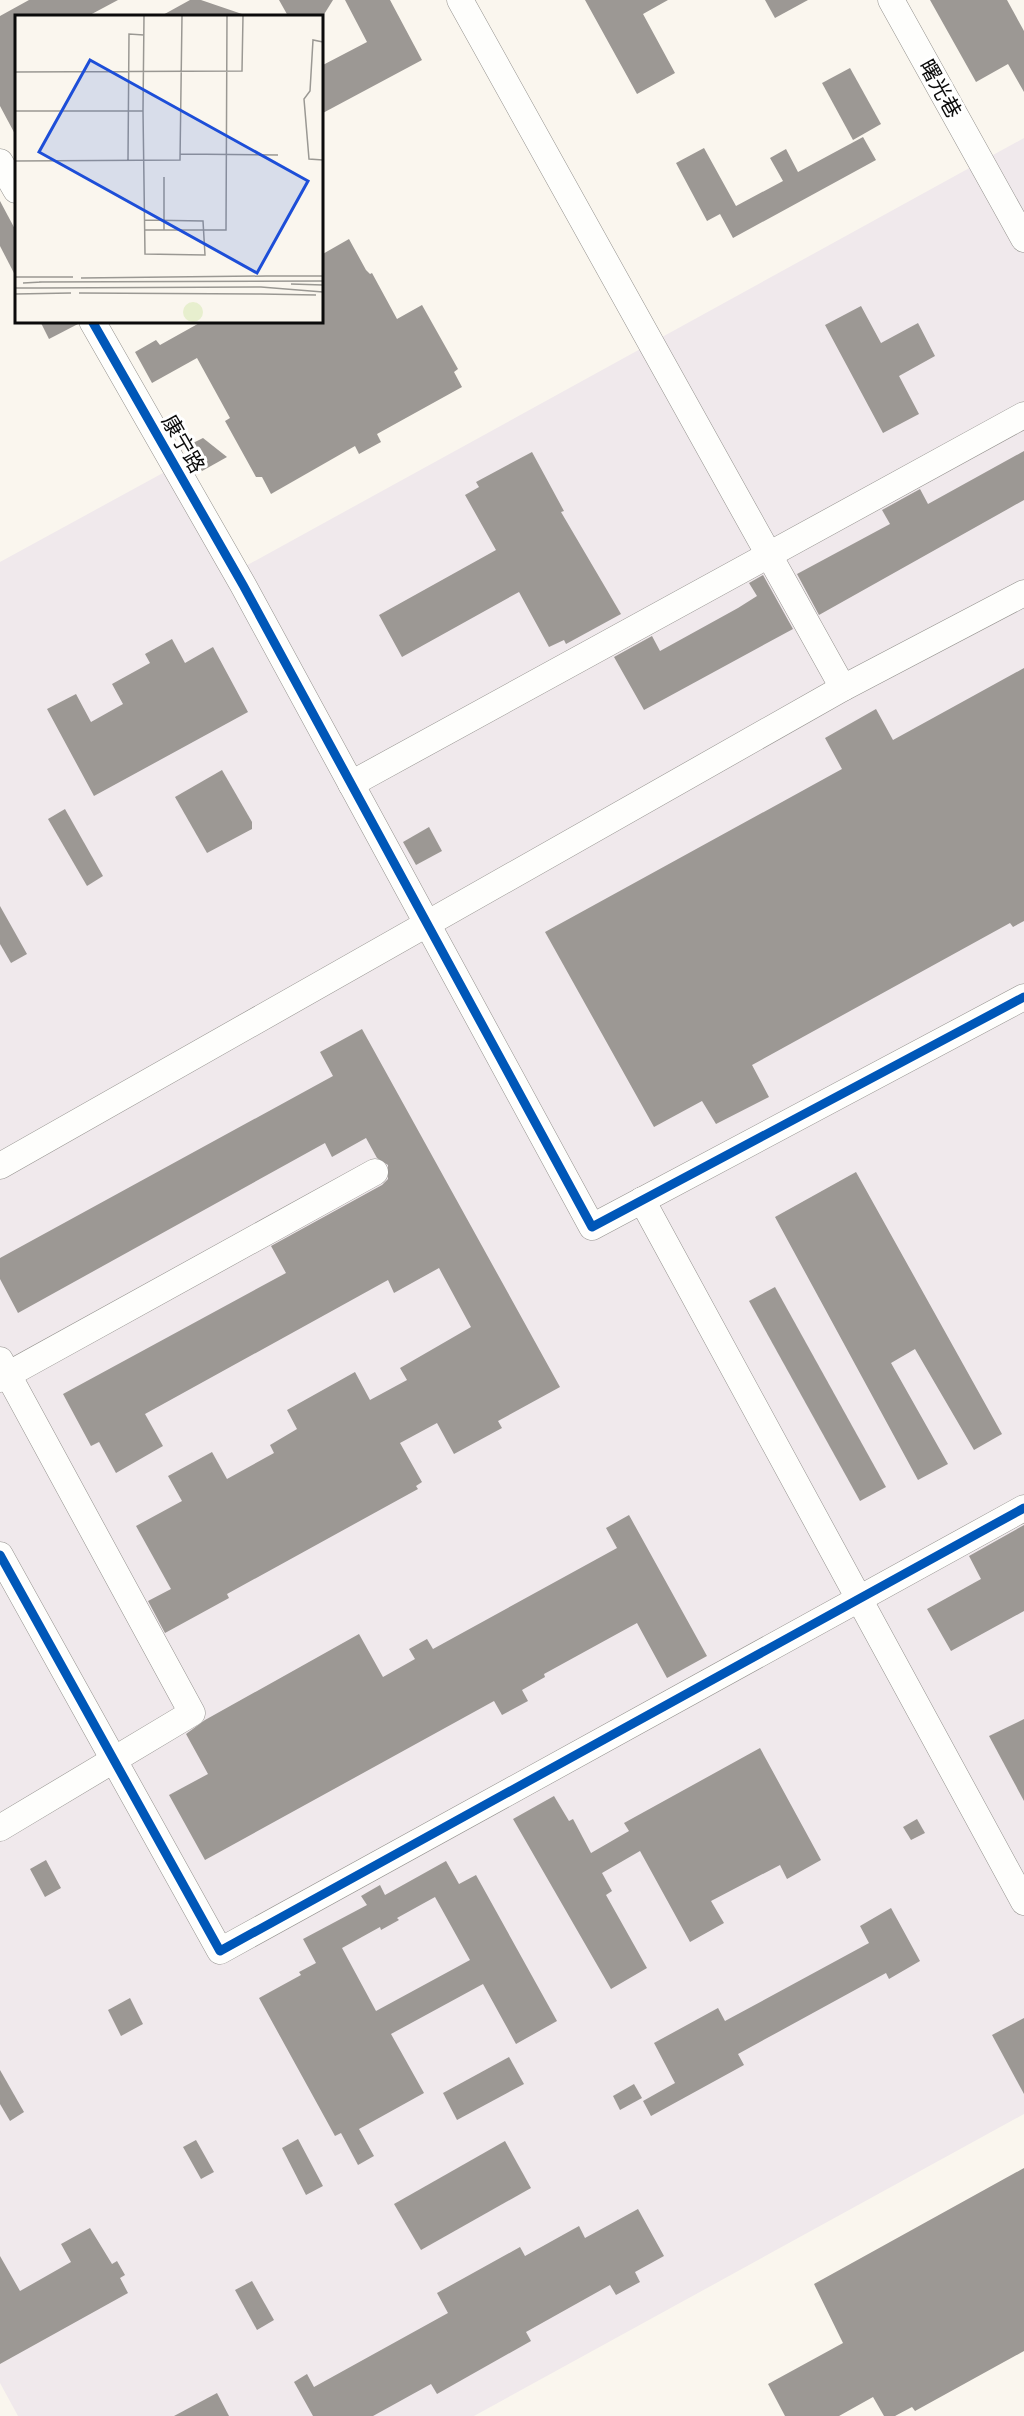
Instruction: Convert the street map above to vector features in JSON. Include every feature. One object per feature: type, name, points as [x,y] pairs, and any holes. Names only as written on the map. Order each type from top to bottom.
[{"type":"street","points":[[460,0],[843,688]]},
{"type":"street","name":"曙光巷","points":[[891,0],[1024,239]]},
{"type":"street","points":[[0,162],[15,188]]},
{"type":"street","name":"康宁路","points":[[93,322],[243,585],[592,1227],[642,1200]]},
{"type":"street","points":[[351,784],[1024,415]]},
{"type":"street","points":[[0,1166],[843,688],[1024,593]]},
{"type":"street","points":[[1024,997],[642,1200],[1024,1902]]},
{"type":"street","points":[[0,1828],[192,1713],[3,1371],[375,1172]]},
{"type":"street","points":[[0,1555],[220,1951],[1024,1508]]},
{"type":"shaded area","points":[[1024,138],[1024,2114],[474,2416],[18,2416],[0,2383],[0,562],[183,462],[242,568]]},
{"type":"building","points":[[29,0],[118,0],[90,15],[15,15],[15,134],[0,106],[0,16]]},
{"type":"building","points":[[190,0],[201,0],[242,14],[242,15],[163,15]]},
{"type":"building","points":[[279,0],[333,0],[323,16],[287,15]]},
{"type":"building","points":[[345,0],[390,0],[422,60],[322,113],[322,65],[367,42]]},
{"type":"building","points":[[585,0],[668,0],[643,14],[675,73],[637,94]]},
{"type":"building","points":[[765,0],[808,0],[775,18]]},
{"type":"building","points":[[930,0],[1007,0],[1024,31],[1024,92],[1008,64],[976,82]]},
{"type":"building","points":[[850,68],[881,124],[853,140],[822,83]]},
{"type":"building","points":[[863,137],[876,160],[733,238],[720,214],[707,221],[676,163],[704,148],[736,206],[783,181],[770,158],[786,149],[798,172]]},
{"type":"building","points":[[0,201],[15,229],[15,275],[0,246]]},
{"type":"building","points":[[349,239],[366,270],[372,273],[397,319],[422,305],[458,369],[454,372],[462,387],[377,434],[381,442],[359,454],[355,446],[271,494],[262,477],[256,477],[225,421],[230,418],[197,358],[152,383],[135,352],[156,340],[160,345],[201,322],[322,322],[322,254]]},
{"type":"building","points":[[861,306],[881,343],[918,323],[935,356],[899,376],[919,414],[883,433],[825,325]]},
{"type":"building","points":[[40,322],[77,322],[78,324],[49,339]]},
{"type":"building","points":[[203,438],[227,457],[202,471],[187,446]]},
{"type":"building","points":[[1024,451],[1024,500],[819,615],[797,574],[890,524],[882,510],[920,489],[928,504]]},
{"type":"building","points":[[532,452],[564,511],[561,512],[621,614],[566,644],[564,640],[549,647],[519,592],[402,657],[379,615],[496,550],[465,495],[479,487],[476,482]]},
{"type":"building","points":[[763,575],[793,629],[644,710],[614,657],[652,636],[660,651],[757,596],[749,583]]},
{"type":"building","points":[[172,639],[185,663],[213,647],[248,712],[94,796],[47,709],[76,694],[91,722],[123,704],[112,684],[150,663],[145,654]]},
{"type":"building","points":[[1024,668],[1024,921],[1013,927],[1010,923],[752,1065],[769,1097],[716,1124],[702,1101],[654,1127],[545,932],[842,769],[825,738],[876,709],[893,740]]},
{"type":"building","points":[[222,770],[252,822],[252,829],[207,853],[175,797]]},
{"type":"building","points":[[65,809],[103,876],[87,886],[48,819]]},
{"type":"building","points":[[429,827],[442,851],[416,865],[403,842]]},
{"type":"building","points":[[0,906],[27,954],[11,963],[0,944]]},
{"type":"building","points":[[362,1029],[560,1387],[498,1421],[502,1428],[454,1454],[437,1423],[400,1443],[422,1482],[416,1486],[418,1489],[227,1594],[229,1598],[165,1633],[148,1601],[171,1589],[136,1526],[182,1501],[168,1476],[212,1452],[227,1479],[274,1453],[270,1445],[297,1429],[287,1410],[355,1372],[370,1400],[407,1380],[400,1368],[471,1327],[439,1268],[394,1293],[388,1280],[145,1414],[163,1446],[116,1473],[99,1442],[91,1446],[63,1394],[286,1273],[271,1246],[382,1185],[388,1179],[388,1165],[377,1158],[366,1138],[332,1157],[325,1143],[18,1313],[0,1279],[0,1258],[333,1076],[320,1052]]},
{"type":"building","points":[[856,1172],[1002,1434],[974,1450],[915,1349],[891,1363],[948,1464],[918,1480],[775,1217]]},
{"type":"building","points":[[775,1287],[886,1487],[860,1501],[749,1301]]},
{"type":"building","points":[[629,1515],[707,1656],[667,1678],[637,1623],[544,1674],[545,1677],[522,1690],[528,1701],[502,1715],[494,1701],[205,1860],[169,1795],[208,1774],[186,1734],[205,1720],[359,1634],[383,1677],[415,1659],[409,1649],[427,1639],[433,1649],[617,1548],[606,1528]]},
{"type":"building","points":[[1024,1525],[1024,1611],[951,1651],[927,1609],[981,1579],[969,1556]]},
{"type":"building","points":[[1024,1719],[1024,1801],[989,1736]]},
{"type":"building","points":[[760,1748],[821,1860],[787,1879],[780,1865],[711,1901],[724,1923],[690,1942],[640,1851],[602,1873],[612,1891],[606,1895],[647,1968],[611,1989],[513,1819],[554,1796],[569,1821],[573,1819],[591,1853],[629,1831],[624,1823]]},
{"type":"building","points":[[917,1819],[925,1833],[911,1840],[903,1827]]},
{"type":"building","points":[[46,1860],[61,1888],[45,1897],[30,1869]]},
{"type":"building","points":[[446,1861],[459,1884],[476,1875],[557,2021],[516,2044],[483,1984],[391,2034],[424,2093],[359,2129],[374,2156],[358,2165],[341,2133],[335,2136],[259,1998],[301,1975],[299,1972],[316,1963],[303,1939],[367,1905],[361,1896],[380,1885],[385,1895]],"holes":[[[435,1897],[470,1960],[376,2011],[342,1948],[380,1927],[381,1930],[399,1920],[397,1918]]]},
{"type":"building","points":[[891,1908],[920,1961],[889,1979],[886,1973],[738,2054],[744,2065],[651,2116],[643,2101],[675,2083],[654,2043],[718,2008],[725,2021],[869,1943],[860,1926]]},
{"type":"building","points":[[130,1998],[143,2024],[121,2036],[108,2010]]},
{"type":"building","points":[[1024,2018],[1024,2094],[992,2035]]},
{"type":"building","points":[[509,2057],[524,2084],[457,2120],[443,2093]]},
{"type":"building","points":[[0,2070],[24,2112],[10,2121],[0,2104]]},
{"type":"building","points":[[634,2084],[642,2098],[620,2110],[613,2096]]},
{"type":"building","points":[[298,2139],[323,2186],[306,2195],[282,2148]]},
{"type":"building","points":[[196,2140],[214,2172],[201,2179],[183,2147]]},
{"type":"building","points":[[505,2141],[531,2188],[421,2250],[394,2204]]},
{"type":"building","points":[[1024,2168],[1024,2351],[915,2411],[912,2407],[895,2416],[884,2416],[873,2397],[839,2416],[785,2416],[768,2384],[843,2343],[814,2284]]},
{"type":"building","points":[[638,2209],[664,2256],[635,2272],[640,2282],[616,2295],[610,2285],[526,2332],[531,2341],[437,2394],[431,2384],[373,2416],[313,2416],[294,2382],[307,2374],[314,2387],[448,2313],[437,2293],[520,2247],[525,2256],[579,2226],[585,2238]]},
{"type":"building","points":[[90,2228],[112,2264],[117,2261],[125,2275],[120,2278],[128,2293],[0,2364],[0,2256],[20,2291],[71,2262],[61,2244]]},
{"type":"building","points":[[252,2281],[274,2320],[257,2330],[235,2290]]},
{"type":"building","points":[[217,2393],[229,2416],[174,2416]]},
{"type":"cycle path","points":[[93,322],[243,585],[592,1227],[1024,997]]},
{"type":"cycle path","points":[[0,1555],[220,1951],[1024,1508]]}]
